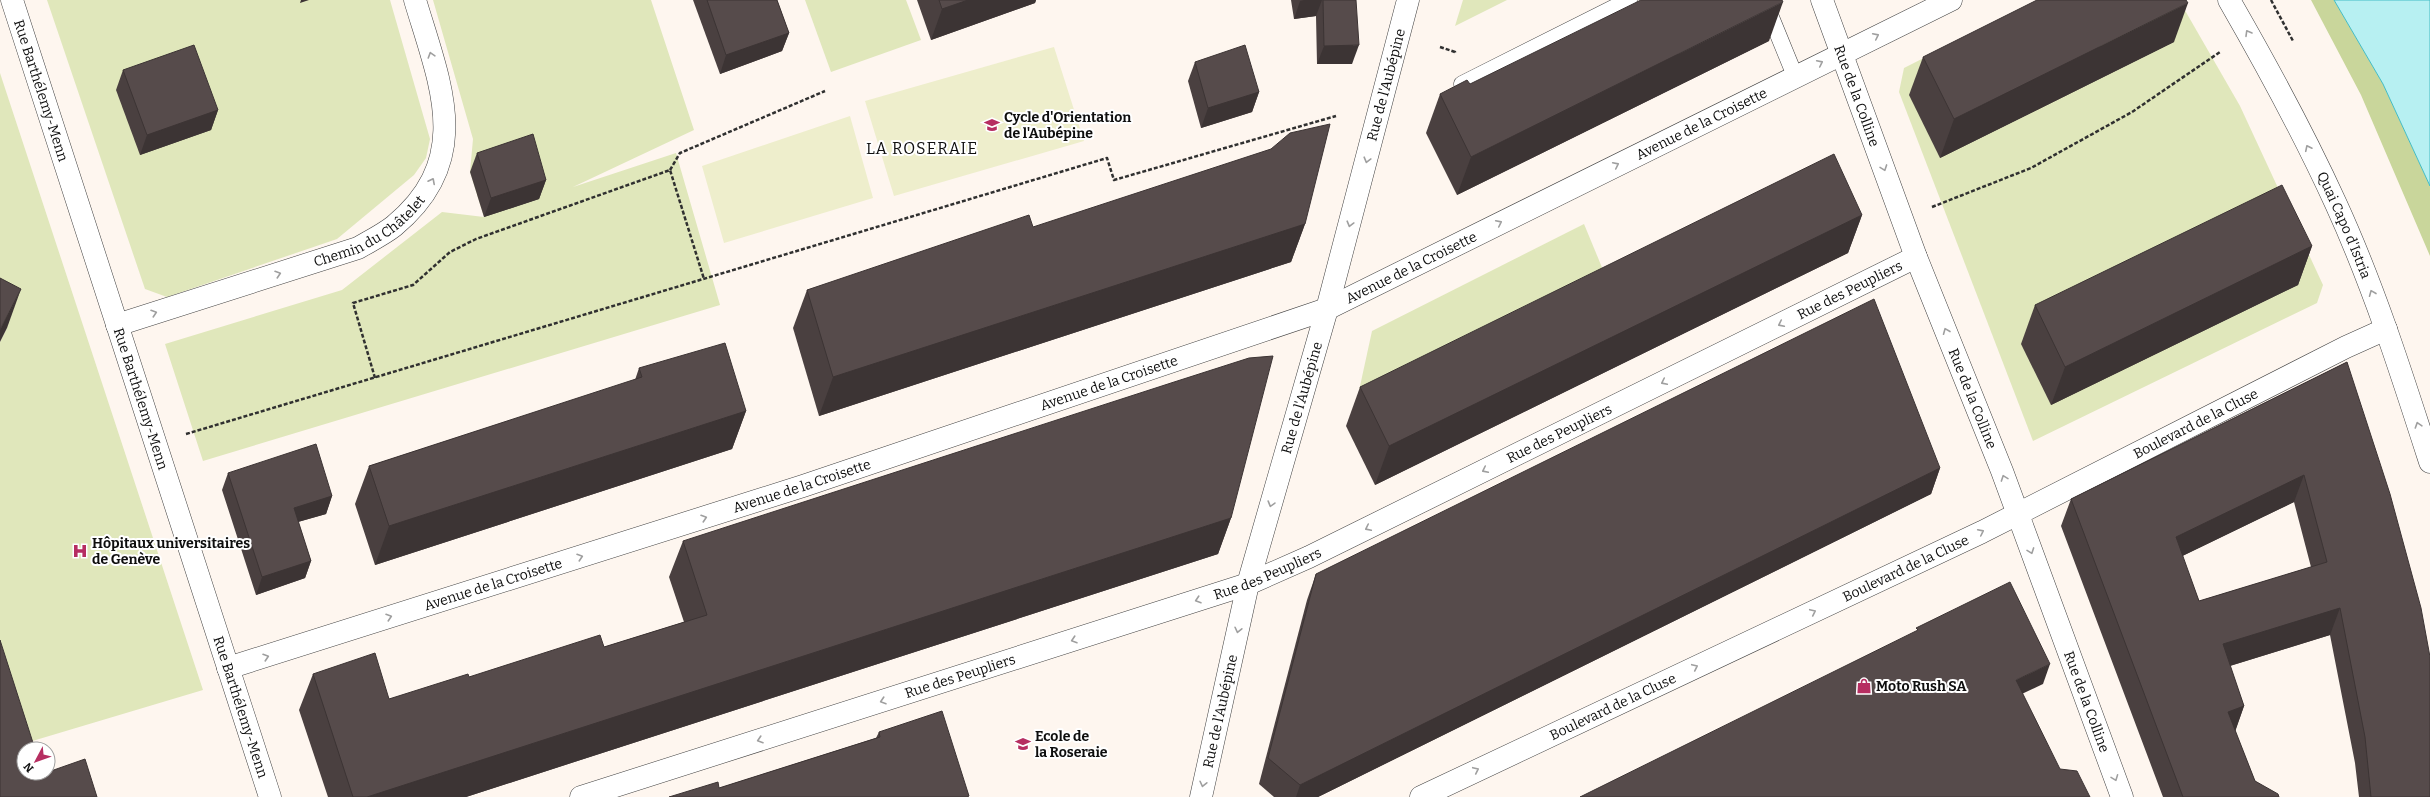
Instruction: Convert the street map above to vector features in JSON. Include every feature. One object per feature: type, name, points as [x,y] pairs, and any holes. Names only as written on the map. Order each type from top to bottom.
[{"type":"street","name":"Rue Barthélemy-Menn","points":[[12,0],[270,797]]},
{"type":"street","name":"Chemin du Châtelet","points":[[117,325],[358,248],[394,226],[424,197],[441,163],[445,139],[443,101],[415,0]]},
{"type":"street","name":"Rue de l'Aubépine","points":[[1200,797],[1248,584],[1327,309],[1408,0]]},
{"type":"street","name":"Rue de la Colline","points":[[1822,0],[1916,258],[2017,514],[2122,797]]},
{"type":"street","name":"Avenue de la Croisette","points":[[228,668],[803,486],[1327,309],[1841,53],[1951,0]]},
{"type":"street","name":"Quai Capo d'Istria","points":[[2229,0],[2276,83],[2336,204],[2386,329],[2430,462]]},
{"type":"street","name":"Rue des Peupliers","points":[[581,797],[1248,584],[1309,557],[1916,258]]},
{"type":"street","name":"Boulevard de la Cluse","points":[[1421,797],[1444,792],[2017,514],[2346,347],[2386,329]]},
{"type":"lane","points":[[1462,84],[1629,0]]},
{"type":"lane","points":[[1764,0],[1795,76]]},
{"type":"path","points":[[1932,207],[2031,168],[2132,112],[2222,50]]},
{"type":"path","points":[[374,378],[353,303],[414,285],[450,252],[476,239],[670,170],[680,153],[825,91]]},
{"type":"path","points":[[186,434],[1107,158],[1114,180],[1336,116]]},
{"type":"path","points":[[670,170],[704,279]]},
{"type":"green space","points":[[47,0],[390,0],[430,139],[426,158],[414,175],[337,239],[167,297],[145,289]]},
{"type":"green space","points":[[433,0],[651,0],[694,130],[573,187],[676,153],[720,305],[203,461],[165,344],[342,290],[442,212],[484,217],[470,172],[473,139]]},
{"type":"green space","points":[[805,0],[906,0],[921,40],[831,72]]},
{"type":"green space","points":[[1463,0],[1507,0],[1455,26]]},
{"type":"green space","points":[[2038,0],[2179,0],[2240,106],[2323,285],[2317,303],[2033,441],[1899,92],[1904,68]]},
{"type":"green space","points":[[2311,0],[2334,0],[2383,84],[2430,186],[2430,256],[2361,95]]},
{"type":"green space","points":[[1054,47],[1084,141],[894,196],[865,101]]},
{"type":"green space","name":"Hôpitaux universitaires de Genève","points":[[0,73],[203,690],[32,741],[16,741],[16,746],[9,748],[0,721],[0,342],[7,328],[0,324]]},
{"type":"green space","points":[[850,116],[873,198],[724,243],[702,166]]},
{"type":"green space","points":[[1584,224],[1613,294],[1352,423],[1372,331]]},
{"type":"water","points":[[2334,0],[2430,0],[2430,186],[2383,84]]},
{"type":"building","points":[[707,0],[777,0],[789,33],[726,55]]},
{"type":"building","points":[[939,0],[968,0],[942,9]]},
{"type":"building","points":[[1323,0],[1356,0],[1359,45],[1324,46]]},
{"type":"building","points":[[1641,0],[1782,0],[1783,2],[1471,157],[1440,94],[1467,80],[1470,84]]},
{"type":"building","points":[[2037,0],[2186,0],[2188,3],[1954,119],[1923,57]]},
{"type":"building","points":[[194,45],[218,110],[147,135],[123,70]]},
{"type":"building","points":[[1245,45],[1259,92],[1208,108],[1195,62]]},
{"type":"building","points":[[1330,124],[1305,224],[833,377],[807,290],[1029,215],[1033,227],[1271,149],[1290,133]]},
{"type":"building","points":[[533,134],[546,180],[491,198],[477,153]]},
{"type":"building","points":[[1834,154],[1862,215],[1389,446],[1360,387]]},
{"type":"building","points":[[2282,185],[2312,246],[2065,367],[2035,305]]},
{"type":"building","points":[[0,278],[21,289],[0,330]]},
{"type":"building","points":[[1874,299],[1940,468],[1300,785],[1268,758],[1316,574]]},
{"type":"building","points":[[725,343],[746,411],[389,526],[369,466],[642,377],[639,368]]},
{"type":"building","points":[[1273,356],[1231,518],[367,797],[353,797],[313,674],[375,653],[389,699],[468,674],[469,677],[600,635],[604,647],[707,615],[683,541],[1249,358]]},
{"type":"building","points":[[2347,362],[2390,494],[2421,608],[2430,657],[2430,797],[2371,797],[2365,737],[2340,608],[2223,644],[2244,706],[2228,712],[2255,781],[2278,794],[2279,797],[2183,797],[2071,499]],"holes":[[[2304,475],[2327,562],[2199,601],[2176,537]]]},
{"type":"building","points":[[316,444],[332,496],[294,508],[311,561],[262,577],[228,473]]},
{"type":"building","points":[[2010,582],[2050,664],[2016,680],[2060,769],[2077,771],[2090,797],[1580,797],[1918,630],[1916,628]]},
{"type":"building","points":[[0,640],[32,741],[16,741],[16,781],[56,781],[56,769],[85,759],[97,797],[0,797]]},
{"type":"building","points":[[942,711],[969,796],[967,797],[669,797],[718,782],[719,788],[880,737],[879,732]]},
{"type":"place","name":"Cycle d'Orientation de l'Aubépine","points":[[992,125]]},
{"type":"place","name":"Hôpitaux universitaires de Genève","points":[[80,551]]},
{"type":"place","name":"Moto Rush SA","points":[[1864,686]]},
{"type":"place","name":"Ecole de la Roseraie","points":[[1023,744]]},
{"type":"district","name":"LA ROSERAIE","points":[[922,148]]}]
